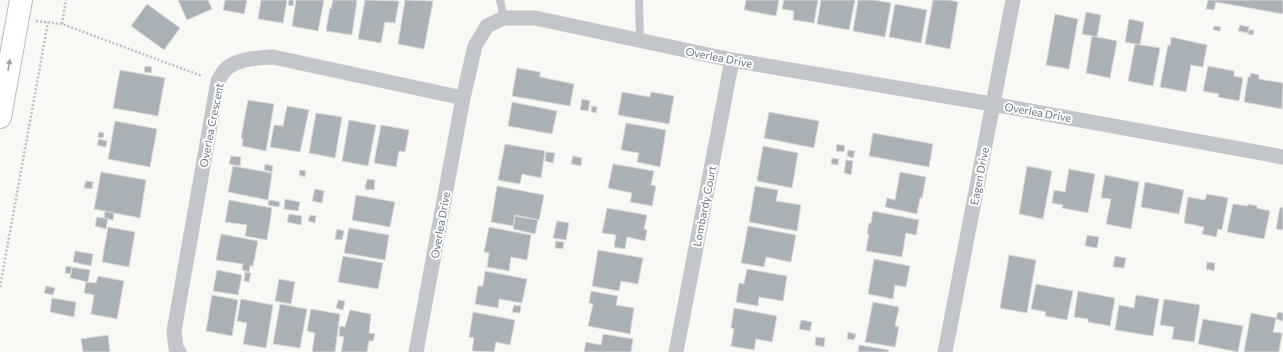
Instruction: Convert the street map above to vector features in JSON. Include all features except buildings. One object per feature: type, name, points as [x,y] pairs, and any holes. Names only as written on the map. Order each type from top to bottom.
[{"type":"main road","points":[[0,117],[21,0]]},
{"type":"street","name":"Eagen Drive","points":[[949,351],[992,104],[1013,0]]},
{"type":"street","name":"Overlea Drive","points":[[416,352],[463,98],[475,46],[487,26],[504,18],[535,18],[732,60],[992,104],[1283,157]]},
{"type":"street","name":"Overlea Crescent","points":[[179,352],[176,348],[174,331],[218,81],[226,69],[238,62],[254,58],[273,57],[463,98]]},
{"type":"street","name":"Lombardy Court","points":[[676,352],[732,60]]},
{"type":"lane","points":[[500,0],[504,18]]},
{"type":"lane","points":[[639,0],[640,41]]},
{"type":"path","points":[[62,24],[66,0]]},
{"type":"path","points":[[0,287],[48,22],[62,24],[218,81]]}]
